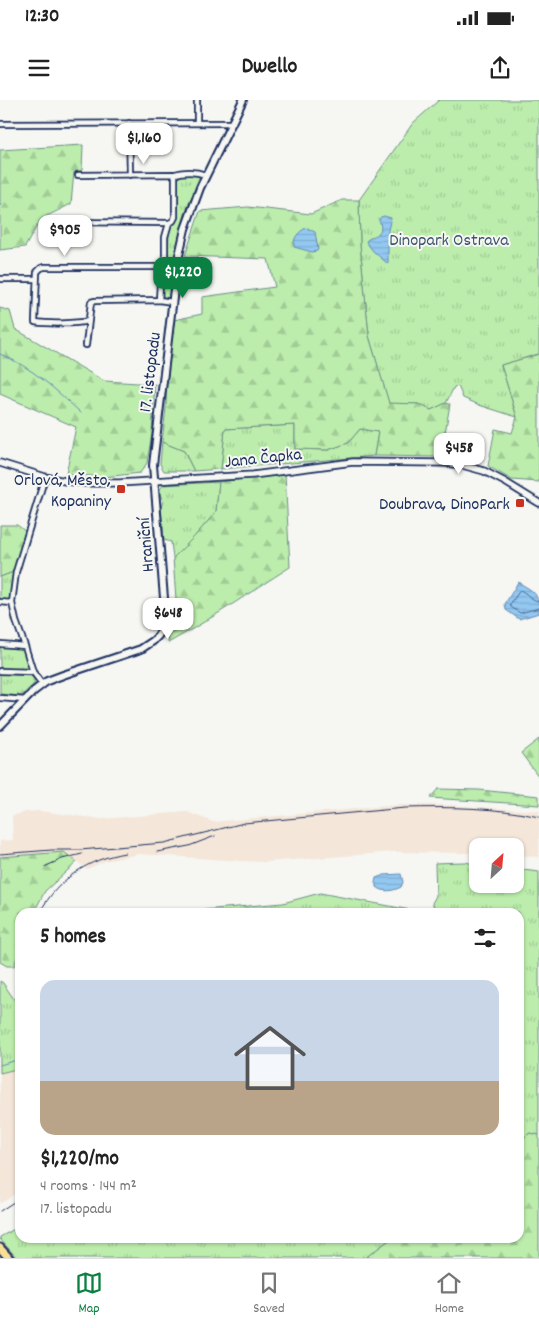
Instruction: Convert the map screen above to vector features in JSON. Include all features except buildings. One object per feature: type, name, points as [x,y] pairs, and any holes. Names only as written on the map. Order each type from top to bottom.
[{"type":"main road","name":"17. listopadu","points":[[153,481],[153,465],[172,302],[177,264],[185,229],[206,175],[243,100]]},
{"type":"main road","name":"Hraniční","points":[[0,726],[42,684],[63,674],[141,649],[153,641],[160,632],[165,610],[153,481]]},
{"type":"main road","points":[[0,1248],[9,1258]]},
{"type":"street","points":[[197,100],[197,123]]},
{"type":"street","points":[[129,123],[130,175]]},
{"type":"street","points":[[0,124],[233,123]]},
{"type":"street","points":[[78,175],[198,172],[206,175]]},
{"type":"street","points":[[62,222],[173,222],[175,217],[176,174]]},
{"type":"street","points":[[159,300],[161,267],[165,262],[165,237],[169,223]]},
{"type":"street","points":[[88,321],[35,322],[36,279],[37,272],[41,268],[161,267]]},
{"type":"street","points":[[0,279],[36,279]]},
{"type":"street","points":[[86,345],[91,302],[159,300],[172,302]]},
{"type":"street","name":"Jana Čapka","points":[[0,463],[45,477],[85,483],[119,483],[253,475],[353,462],[462,464],[484,471],[539,503]]},
{"type":"street","points":[[42,684],[33,672],[12,603],[16,572],[45,477]]},
{"type":"street","points":[[0,602],[12,603]]},
{"type":"street","points":[[0,644],[25,646]]},
{"type":"street","points":[[0,671],[33,672]]},
{"type":"street","points":[[0,698],[25,700]]},
{"type":"shaded area","points":[[399,805],[448,805],[539,811],[539,857],[524,856],[524,838],[469,838],[469,853],[394,852],[266,862],[139,854],[105,861],[87,869],[64,852],[0,857],[0,841],[13,840],[12,816],[26,812],[39,811],[101,819],[187,812],[213,822]]},
{"type":"shaded area","points":[[15,1069],[15,1193],[0,1203],[0,1073]]},
{"type":"green space","name":"Dinopark Ostrava","points":[[439,100],[539,100],[539,354],[501,365],[517,417],[463,398],[458,386],[454,387],[446,403],[431,410],[418,404],[389,404],[369,336],[360,245],[359,200],[413,123]]},
{"type":"green space","points":[[83,145],[82,170],[74,172],[71,204],[41,219],[25,247],[0,250],[0,150]]},
{"type":"green space","points":[[200,175],[185,214],[173,265],[169,298],[162,296],[165,267],[168,259],[169,230],[177,218],[178,179],[180,176]]},
{"type":"green space","points":[[342,200],[359,200],[360,245],[369,336],[389,403],[418,404],[431,410],[446,403],[450,404],[441,457],[374,456],[378,432],[360,429],[348,443],[328,450],[295,449],[295,425],[225,429],[221,469],[194,471],[184,451],[162,442],[166,408],[167,372],[174,320],[202,314],[202,297],[275,287],[268,259],[185,256],[200,211],[248,207],[311,214]]},
{"type":"green space","points":[[0,308],[10,311],[15,329],[104,381],[155,384],[152,433],[147,463],[140,473],[104,477],[66,474],[76,427],[0,394]]},
{"type":"green space","points":[[539,354],[539,482],[512,480],[488,466],[495,429],[512,433],[517,417],[501,365]]},
{"type":"green space","points":[[295,425],[295,449],[328,450],[348,443],[360,429],[378,432],[374,456],[221,469],[225,429]]},
{"type":"green space","points":[[162,442],[184,451],[194,471],[164,471],[160,464]]},
{"type":"green space","points":[[285,474],[290,567],[168,643],[176,599],[173,558],[216,512],[219,482]]},
{"type":"green space","points":[[219,482],[216,512],[173,558],[171,542],[164,540],[161,507],[163,501],[160,495],[162,485]]},
{"type":"green space","points":[[0,525],[17,525],[25,531],[13,572],[0,577]]},
{"type":"green space","points":[[13,572],[10,600],[0,599],[0,577]]},
{"type":"green space","points":[[0,647],[24,648],[29,670],[0,668]]},
{"type":"green space","points":[[0,674],[32,676],[36,682],[21,696],[0,694]]},
{"type":"green space","points":[[539,739],[539,777],[521,753]]},
{"type":"green space","points":[[438,789],[479,790],[539,796],[539,805],[430,798]]},
{"type":"green space","points":[[64,852],[77,862],[45,891],[36,908],[15,908],[14,966],[7,966],[0,962],[0,857]]},
{"type":"green space","points":[[435,863],[469,863],[469,893],[524,893],[524,870],[539,872],[539,1135],[530,1133],[524,1137],[524,908],[435,908],[432,903],[436,896]]},
{"type":"green space","points":[[320,893],[400,908],[226,908],[283,903]]},
{"type":"green space","points":[[0,981],[15,1001],[15,1069],[0,1073]]},
{"type":"green space","points":[[530,1133],[539,1135],[539,1258],[365,1258],[385,1243],[524,1243],[524,1137]]},
{"type":"green space","points":[[15,1229],[15,1243],[385,1243],[365,1258],[17,1258],[0,1237]]},
{"type":"water","points":[[384,216],[391,218],[388,230],[388,264],[366,242],[379,233],[381,228],[379,219]]},
{"type":"water","points":[[306,228],[315,232],[317,251],[312,252],[294,247],[294,241],[297,236]]},
{"type":"water","points":[[518,582],[537,597],[539,613],[519,619],[506,610],[505,604]]},
{"type":"water","points":[[401,874],[403,882],[401,887],[395,890],[383,890],[377,887],[375,883],[376,878],[384,875]]},
{"type":"waterway","points":[[0,354],[33,372],[81,413]]},
{"type":"waterway","points":[[0,1065],[15,1060]]},
{"type":"railway","points":[[0,854],[164,843],[244,823],[405,808],[489,809],[539,817]]},
{"type":"railway","points":[[157,852],[189,846],[215,836]]},
{"type":"railway","points":[[42,908],[65,880],[75,872],[99,860],[125,853]]},
{"type":"railway","points":[[44,867],[62,859],[82,854]]},
{"type":"railway","points":[[0,1211],[15,1201]]},
{"type":"place","name":"Orlová, Město, Kopaniny","points":[[121,489]]},
{"type":"place","name":"Doubrava, DinoPark","points":[[520,503]]}]
